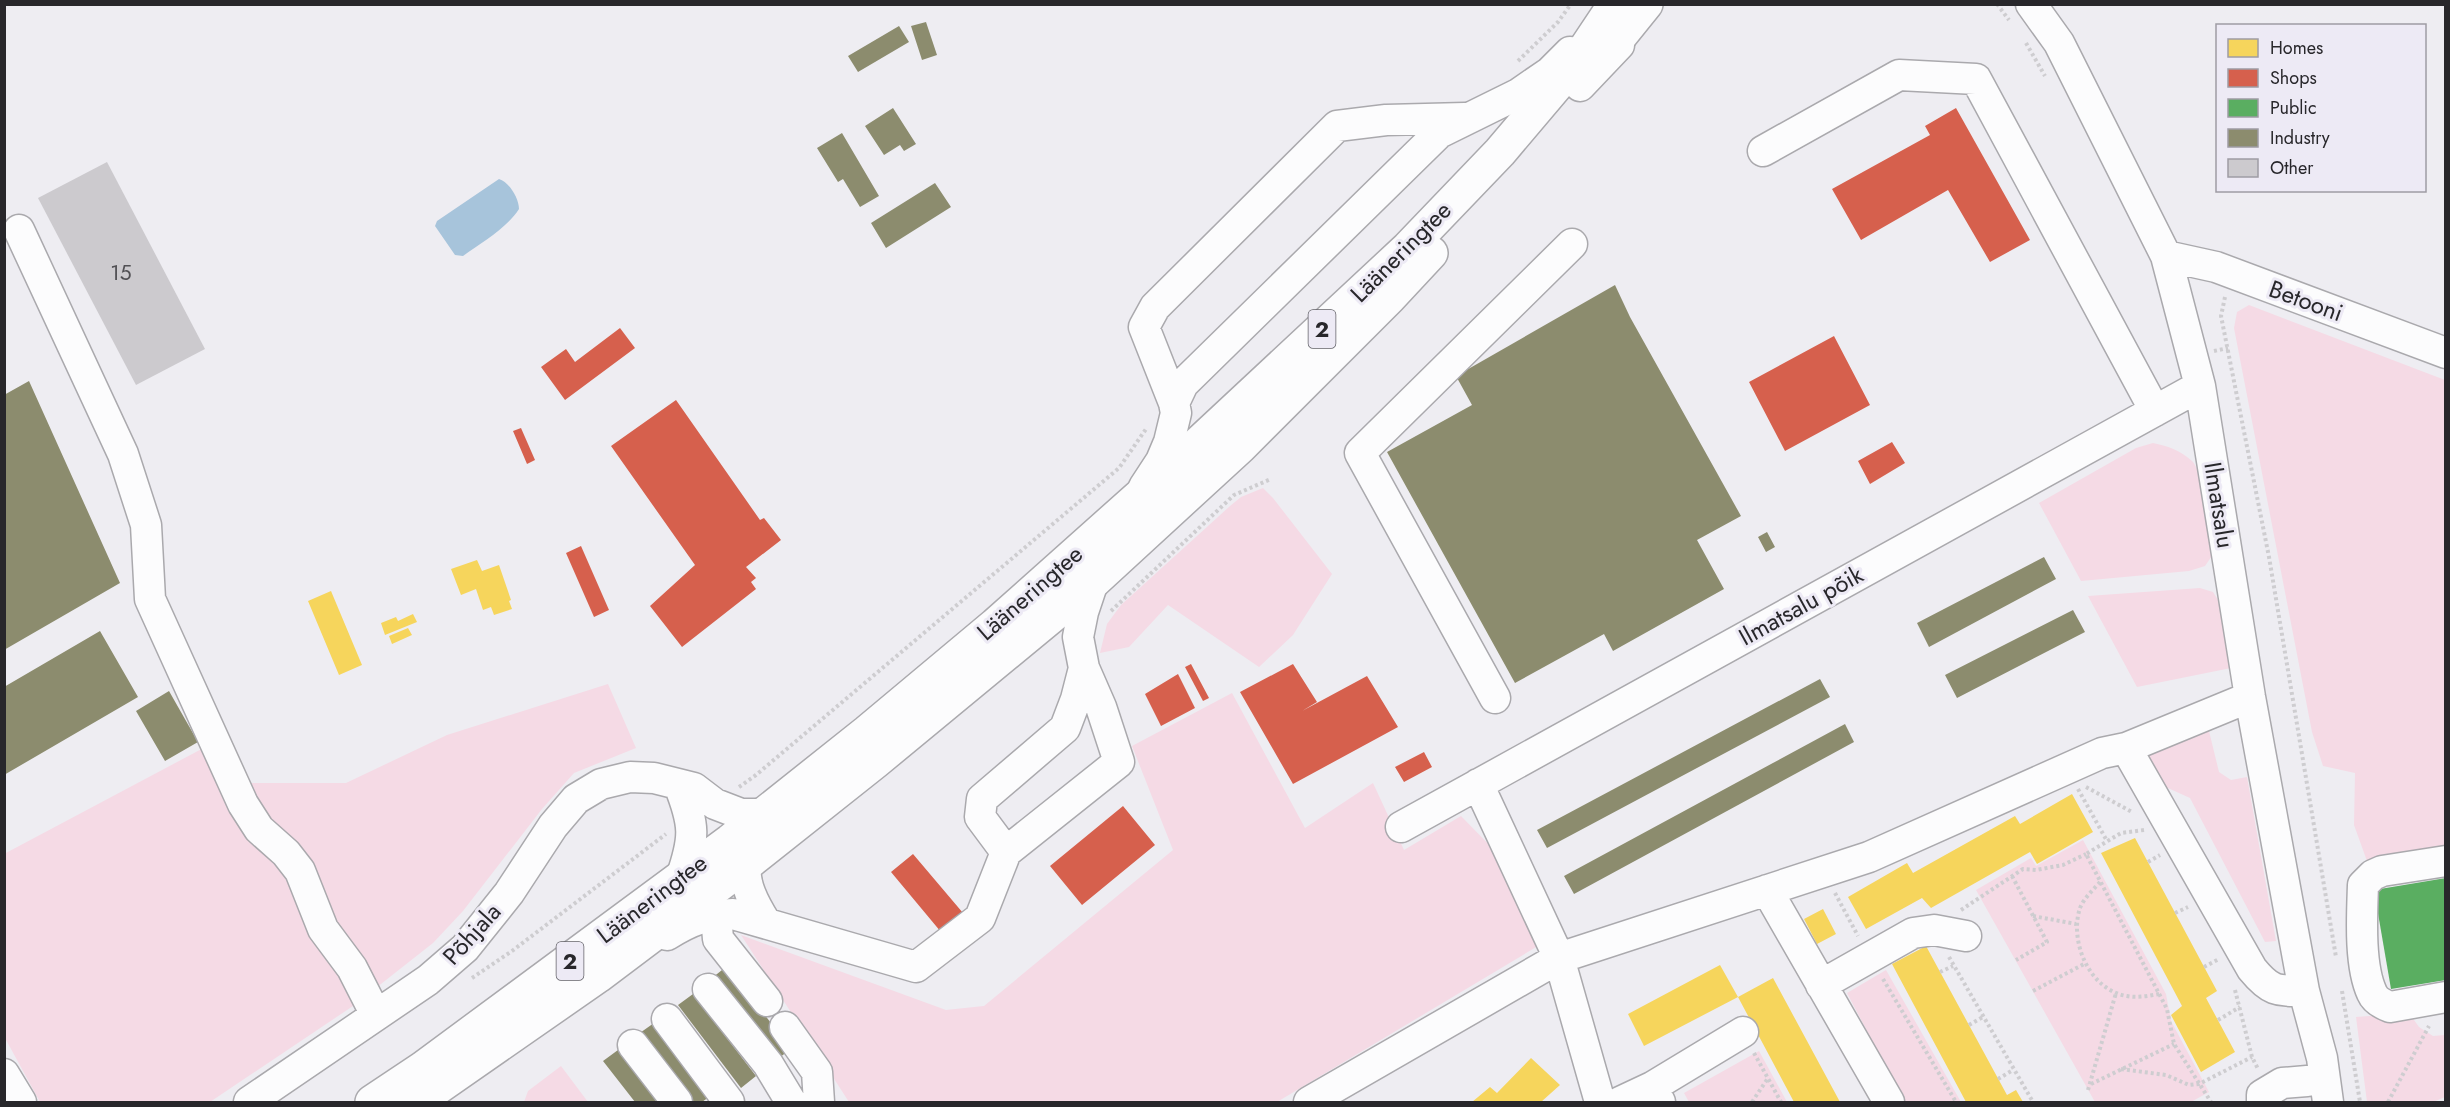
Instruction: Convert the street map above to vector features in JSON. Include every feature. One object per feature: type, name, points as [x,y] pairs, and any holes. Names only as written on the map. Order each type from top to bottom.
[{"type":"highway","name":"Lääneringtee","points":[[417,1102],[598,976],[744,866],[875,762],[1093,582],[1240,447],[1390,297],[1510,169],[1646,4]]},
{"type":"highway","name":"Lääneringtee","points":[[372,1102],[432,1062],[681,878],[867,732],[995,625],[1137,498],[1408,248],[1500,152],[1577,61],[1614,7]]},
{"type":"street","points":[[1580,86],[1658,4]]},
{"type":"street","name":"Ilmatsalu","points":[[2031,4],[2059,43],[2166,256],[2200,386],[2250,697],[2304,991],[2322,1058],[2328,1102]]},
{"type":"street","name":"Ilmatsalu","points":[[2047,4],[2059,43]]},
{"type":"street","points":[[1137,498],[1161,461],[1169,442],[1182,384],[1439,133],[1518,94],[1550,72],[1614,7]]},
{"type":"street","points":[[1762,151],[1899,75],[1976,79],[2155,411]]},
{"type":"street","points":[[1175,408],[1144,327],[1155,307],[1337,126],[1386,120],[1471,118]]},
{"type":"street","points":[[19,230],[123,454],[146,525],[150,599],[243,804],[259,829],[286,853],[300,871],[323,929],[352,968],[376,1015]]},
{"type":"street","points":[[1495,698],[1360,453],[1572,244]]},
{"type":"street","name":"Betooni","points":[[2166,256],[2216,267],[2445,353]]},
{"type":"street","name":"Ilmatsalu põik","points":[[1401,827],[2200,386]]},
{"type":"street","points":[[598,976],[689,921],[716,915],[733,914],[916,967],[980,918],[1006,852],[1119,762],[1101,707],[1084,668],[1078,637],[1093,582]]},
{"type":"street","points":[[1006,852],[980,817],[982,799],[1065,728],[1084,668]]},
{"type":"street","points":[[1309,1102],[1559,958],[1869,857],[2066,775],[2102,753],[2126,748],[2250,697]]},
{"type":"street","points":[[2126,748],[2165,826],[2252,969],[2267,987],[2280,991],[2304,991]]},
{"type":"street","name":"Põhjala","points":[[249,1102],[428,980],[465,948],[509,893],[554,826],[576,799],[601,784],[630,777],[654,778],[679,785],[703,812],[681,878]]},
{"type":"street","points":[[1478,784],[1559,958],[1600,1102]]},
{"type":"street","points":[[703,812],[764,814],[751,840],[744,866],[748,891],[766,923]]},
{"type":"street","points":[[2445,861],[2382,871],[2373,875],[2364,885],[2362,927],[2364,958],[2372,993],[2381,1003],[2390,1007],[2445,997]]},
{"type":"street","points":[[1767,890],[1889,1102]]},
{"type":"street","points":[[716,915],[718,939],[767,1001]]},
{"type":"street","points":[[1821,985],[1913,933],[1931,931],[1966,936]]},
{"type":"street","points":[[708,989],[768,1064],[791,1102]]},
{"type":"street","name":"Ilmatsalu","points":[[2304,991],[2304,1038],[2308,1092]]},
{"type":"street","points":[[667,1019],[729,1102]]},
{"type":"street","points":[[785,1027],[817,1072],[819,1102]]},
{"type":"street","points":[[1620,1102],[1656,1095],[1743,1032]]},
{"type":"street","points":[[633,1045],[677,1102]]},
{"type":"street","points":[[4,1074],[21,1102]]},
{"type":"street","points":[[2255,1100],[2282,1083],[2308,1092]]},
{"type":"path","points":[[1511,68],[1558,22],[1571,4]]},
{"type":"path","points":[[2233,274],[2222,305],[2221,316],[2269,558],[2338,967]]},
{"type":"path","points":[[463,984],[512,951],[664,836],[756,775],[1119,468],[1136,446],[1142,432],[1175,408]]},
{"type":"path","points":[[1105,619],[1234,495],[1271,479]]},
{"type":"path","points":[[2066,775],[2165,826]]},
{"type":"path","points":[[2066,775],[2107,841]]},
{"type":"path","points":[[2033,1102],[1931,931],[2023,869],[2036,870],[2063,865],[2121,833],[2165,826]]},
{"type":"path","points":[[2086,854],[2167,1009],[2174,1044],[2211,1102]]},
{"type":"path","points":[[1823,872],[1870,957],[1956,1102]]},
{"type":"path","points":[[2012,876],[2047,942],[2016,960]]},
{"type":"path","points":[[2100,882],[2081,905],[2076,924],[2079,947],[2086,963],[2099,981],[2116,993],[2139,997],[2159,994]]},
{"type":"path","points":[[2033,916],[2076,924]]},
{"type":"path","points":[[2204,967],[2225,956]]},
{"type":"path","points":[[2033,991],[2086,963]]},
{"type":"path","points":[[1940,972],[1953,966]]},
{"type":"path","points":[[2342,990],[2360,1102]]},
{"type":"path","points":[[2088,1090],[2116,993]]},
{"type":"path","points":[[2388,1102],[2445,997]]},
{"type":"path","points":[[2218,1020],[2240,1007]]},
{"type":"path","points":[[1969,1025],[1983,1017]]},
{"type":"path","points":[[1743,1032],[1781,1102]]},
{"type":"path","points":[[2090,1084],[2174,1044]]},
{"type":"path","points":[[2121,1069],[2166,1075],[2189,1085],[2199,1084],[2252,1057]]},
{"type":"path","points":[[1998,1079],[2013,1070]]},
{"type":"path","points":[[1752,1102],[1768,1078]]},
{"type":"shaded area","points":[[2249,305],[2445,380],[2445,849],[2367,861],[2354,825],[2355,773],[2323,766],[2312,732],[2234,328],[2237,312]]},
{"type":"shaded area","points":[[2153,443],[2178,451],[2192,461],[2196,467],[2203,490],[2214,553],[2205,566],[2189,571],[2081,581],[2039,503],[2136,448]]},
{"type":"shaded area","points":[[1263,488],[1332,574],[1293,635],[1259,667],[1168,605],[1129,647],[1100,653],[1107,624],[1121,605],[1230,506],[1241,497]]},
{"type":"shaded area","points":[[2200,588],[2213,592],[2220,603],[2231,668],[2137,687],[2088,596]]},
{"type":"shaded area","points":[[608,684],[636,748],[574,773],[542,809],[463,911],[433,943],[353,1006],[210,1102],[40,1102],[5,1038],[4,854],[211,744],[218,783],[346,783],[447,735]]},
{"type":"shaded area","points":[[1232,693],[1305,828],[1373,783],[1404,850],[1461,816],[1504,860],[1543,943],[1277,1102],[849,1102],[741,935],[946,1010],[984,1006],[1173,850],[1132,746]]},
{"type":"shaded area","points":[[2205,724],[2209,731],[2219,772],[2231,780],[2247,777],[2276,941],[2265,942],[2190,798],[2159,784],[2147,758],[2151,748]]},
{"type":"shaded area","points":[[2083,840],[2166,994],[2171,1021],[2209,1092],[2191,1102],[2095,1102],[1976,890],[2031,858],[2036,866]]},
{"type":"shaded area","points":[[1886,970],[1961,1102],[1904,1102],[1847,993]]},
{"type":"shaded area","points":[[2409,1013],[2419,1027],[2433,1036],[2445,1035],[2445,1097],[2433,1102],[2367,1102],[2356,1017]]},
{"type":"shaded area","points":[[1759,1051],[1787,1102],[1689,1102],[1684,1093]]},
{"type":"shaded area","points":[[561,1066],[588,1102],[524,1102],[528,1091]]},
{"type":"water","points":[[499,179],[513,191],[519,209],[501,229],[463,256],[455,255],[435,226],[437,221]]},
{"type":"building: Homes","points":[[477,560],[482,571],[499,565],[512,609],[494,615],[491,607],[483,610],[476,589],[461,595],[451,569]]},
{"type":"building: Homes","points":[[331,591],[362,665],[339,675],[308,601]]},
{"type":"building: Homes","points":[[413,614],[417,622],[385,635],[381,623],[396,617],[398,621]]},
{"type":"building: Homes","points":[[408,628],[412,635],[392,644],[389,636]]},
{"type":"building: Homes","points":[[2072,794],[2093,832],[2037,864],[2030,852],[1931,908],[1922,898],[1866,929],[1848,897],[1907,863],[1913,873],[2015,816],[2020,824]]},
{"type":"building: Homes","points":[[2135,838],[2217,991],[2206,998],[2235,1052],[2201,1072],[2171,1015],[2182,1006],[2101,853]]},
{"type":"building: Homes","points":[[1823,909],[1836,934],[1817,944],[1804,919]]},
{"type":"building: Homes","points":[[1926,946],[2007,1095],[2016,1090],[2023,1102],[1966,1102],[1892,964]]},
{"type":"building: Homes","points":[[1720,965],[1738,997],[1644,1046],[1628,1014]]},
{"type":"building: Homes","points":[[1773,978],[1840,1102],[1794,1102],[1738,997]]},
{"type":"building: Homes","points":[[1531,1058],[1560,1085],[1541,1102],[1472,1102],[1490,1087],[1497,1093]]},
{"type":"building: Shops","points":[[1956,108],[2030,240],[1990,262],[1948,190],[1861,240],[1832,189],[1930,135],[1925,126]]},
{"type":"building: Shops","points":[[620,328],[635,348],[565,400],[541,367],[566,349],[575,362]]},
{"type":"building: Shops","points":[[1834,336],[1870,405],[1785,451],[1749,382]]},
{"type":"building: Shops","points":[[676,400],[760,520],[764,518],[781,540],[746,567],[756,578],[751,582],[756,589],[682,647],[650,606],[695,565],[611,446]]},
{"type":"building: Shops","points":[[521,428],[535,460],[527,464],[513,431]]},
{"type":"building: Shops","points":[[1892,442],[1905,463],[1870,484],[1858,461]]},
{"type":"building: Shops","points":[[581,546],[609,610],[594,617],[566,553]]},
{"type":"building: Shops","points":[[1191,664],[1209,698],[1203,701],[1185,667]]},
{"type":"building: Shops","points":[[1293,664],[1317,702],[1302,711],[1367,676],[1398,727],[1293,784],[1240,692]]},
{"type":"building: Shops","points":[[1178,674],[1195,708],[1161,726],[1145,694]]},
{"type":"building: Shops","points":[[1424,752],[1432,767],[1404,782],[1395,767]]},
{"type":"building: Shops","points":[[1123,806],[1155,845],[1082,905],[1050,866]]},
{"type":"building: Shops","points":[[913,854],[963,913],[941,932],[891,872]]},
{"type":"building: Public","points":[[2446,878],[2446,980],[2391,989],[2374,890]]},
{"type":"building: Industry","points":[[926,22],[937,55],[922,60],[911,26]]},
{"type":"building: Industry","points":[[899,26],[909,42],[858,72],[848,56]]},
{"type":"building: Industry","points":[[893,108],[916,144],[904,151],[900,145],[884,155],[865,126]]},
{"type":"building: Industry","points":[[842,133],[879,196],[860,207],[843,179],[838,182],[817,148]]},
{"type":"building: Industry","points":[[935,183],[951,207],[886,248],[871,223]]},
{"type":"building: Industry","points":[[1615,285],[1630,317],[1741,516],[1697,540],[1724,589],[1613,651],[1604,634],[1515,683],[1387,452],[1472,405],[1456,376]]},
{"type":"building: Industry","points":[[29,381],[120,583],[4,650],[4,395]]},
{"type":"building: Industry","points":[[1767,532],[1775,547],[1766,552],[1758,537]]},
{"type":"building: Industry","points":[[2044,557],[2056,579],[1929,647],[1917,623]]},
{"type":"building: Industry","points":[[2073,610],[2085,632],[1957,698],[1945,675]]},
{"type":"building: Industry","points":[[100,631],[138,697],[4,775],[4,687]]},
{"type":"building: Industry","points":[[1820,679],[1830,697],[1547,848],[1537,830]]},
{"type":"building: Industry","points":[[169,691],[198,742],[165,761],[136,711]]},
{"type":"building: Industry","points":[[1845,724],[1854,742],[1574,894],[1564,876]]},
{"type":"building: Industry","points":[[727,966],[791,1049],[776,1060],[712,978]]},
{"type":"building: Industry","points":[[693,994],[756,1076],[741,1088],[678,1005]]},
{"type":"building: Industry","points":[[654,1023],[709,1097],[702,1102],[688,1102],[637,1035]]},
{"type":"building: Industry","points":[[618,1050],[658,1102],[635,1102],[603,1061]]},
{"type":"building: Other","points":[[107,162],[205,349],[136,385],[38,198]]}]
